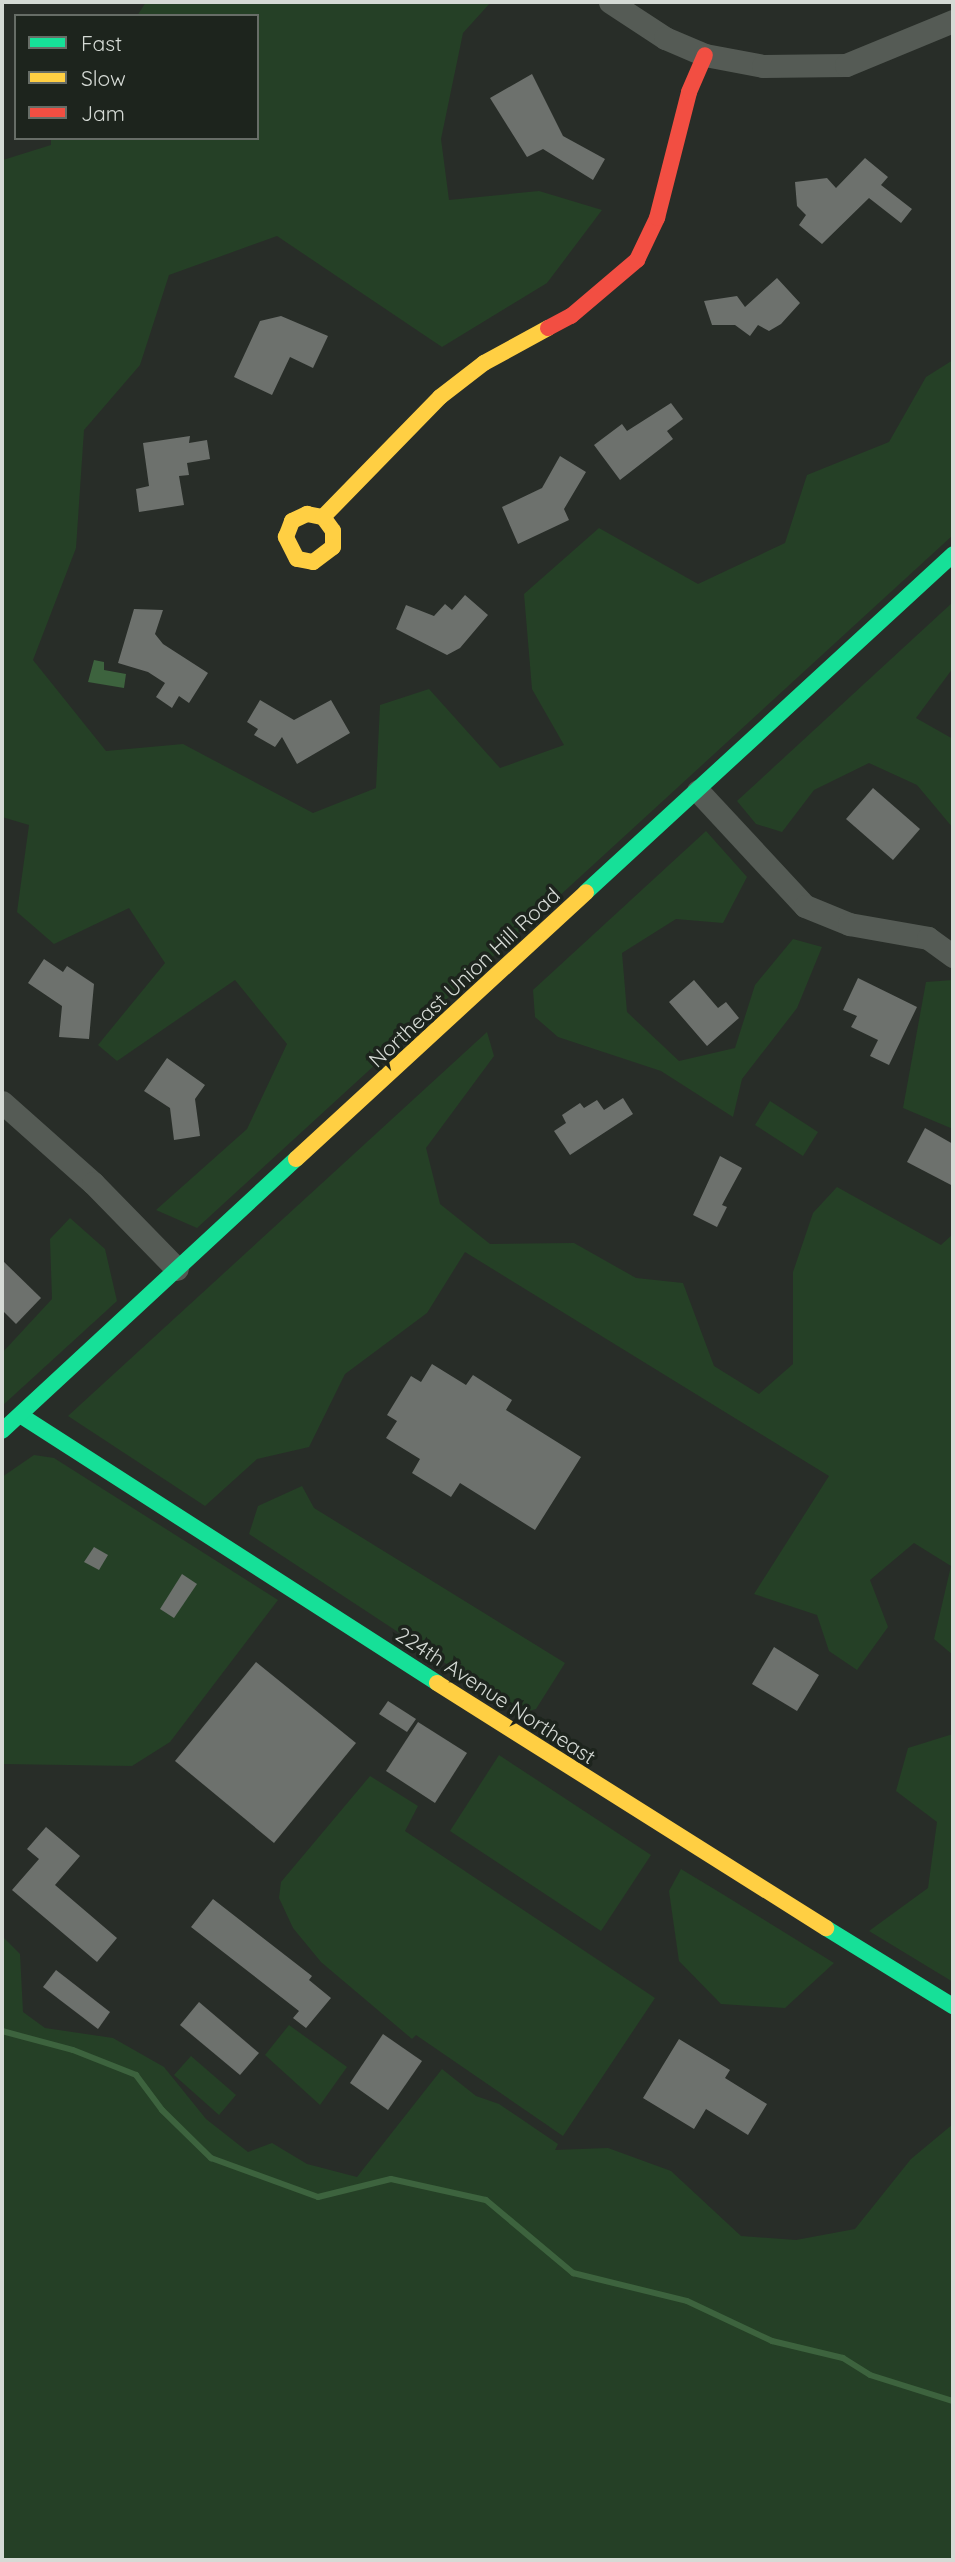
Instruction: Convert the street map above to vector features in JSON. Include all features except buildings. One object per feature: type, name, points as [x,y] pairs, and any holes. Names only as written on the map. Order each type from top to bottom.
[{"type":"street","points":[[610,2],[665,38],[705,55],[764,66],[846,65],[953,21]]},
{"type":"street","points":[[323,517],[440,397],[484,363],[571,316],[637,260],[657,218],[689,92],[705,55]]},
{"type":"street","name":"Northeast Union Hill Road","points":[[2,1431],[953,554]]},
{"type":"street","points":[[698,790],[805,906],[849,924],[928,938],[953,956]]},
{"type":"street","points":[[2,1102],[93,1183],[177,1269]]},
{"type":"street","name":"224th Avenue Northeast","points":[[20,1415],[688,1844],[953,2006]]},
{"type":"shaded area","points":[[146,2],[491,2],[463,33],[441,139],[449,200],[539,191],[602,210],[547,283],[442,347],[277,236],[169,275],[140,365],[84,430],[76,548],[33,660],[106,751],[183,744],[313,813],[376,788],[380,705],[429,689],[500,768],[564,745],[532,689],[524,594],[599,528],[698,584],[785,543],[807,475],[889,442],[926,377],[953,360],[953,535],[197,1228],[156,1210],[247,1129],[287,1044],[235,980],[117,1061],[98,1045],[165,963],[129,908],[54,944],[17,912],[29,825],[2,817],[3,160],[51,145],[51,140],[259,140],[259,14],[138,14]]},
{"type":"shaded area","points":[[953,602],[953,668],[916,718],[953,739],[953,828],[917,785],[869,763],[814,790],[782,832],[756,824],[737,801]]},
{"type":"shaded area","points":[[94,660],[104,662],[104,670],[126,674],[124,688],[88,682]]},
{"type":"shaded area","points":[[706,831],[747,877],[723,923],[676,919],[622,953],[627,1012],[679,1061],[735,1048],[755,985],[793,939],[822,947],[797,1008],[742,1079],[733,1117],[661,1071],[558,1037],[535,1017],[533,990]]},
{"type":"shaded area","points":[[953,980],[953,1129],[903,1108],[926,982]]},
{"type":"shaded area","points":[[487,1032],[494,1056],[426,1148],[440,1204],[490,1244],[574,1243],[636,1278],[683,1283],[714,1366],[759,1394],[793,1364],[793,1272],[813,1213],[837,1187],[941,1245],[953,1234],[953,1655],[934,1639],[951,1566],[914,1543],[870,1580],[888,1627],[857,1670],[829,1651],[817,1615],[754,1594],[829,1476],[465,1252],[427,1313],[345,1374],[309,1447],[257,1459],[205,1506],[68,1416]]},
{"type":"shaded area","points":[[770,1101],[818,1132],[803,1156],[755,1125]]},
{"type":"shaded area","points":[[70,1218],[105,1249],[117,1301],[2,1406],[2,1353],[52,1299],[50,1239]]},
{"type":"shaded area","points":[[34,1455],[54,1458],[278,1600],[170,1742],[132,1766],[2,1764],[2,1477]]},
{"type":"shaded area","points":[[302,1486],[314,1508],[565,1663],[536,1709],[521,1713],[249,1534],[258,1506]]},
{"type":"shaded area","points":[[953,1734],[953,1982],[869,1931],[928,1888],[937,1822],[896,1791],[908,1748]]},
{"type":"shaded area","points":[[499,1755],[651,1855],[601,1931],[450,1831]]},
{"type":"shaded area","points":[[370,1776],[418,1806],[405,1831],[655,1998],[563,2136],[416,2035],[412,2039],[321,1962],[293,1928],[279,1898],[281,1882]]},
{"type":"shaded area","points":[[681,1869],[834,1963],[785,2008],[721,2004],[679,1961],[669,1891]]},
{"type":"shaded area","points":[[2,1936],[20,1954],[23,2012],[45,2028],[113,2038],[164,2067],[206,2119],[248,2152],[272,2143],[307,2164],[357,2177],[442,2069],[476,2096],[499,2104],[558,2144],[555,2150],[608,2148],[671,2171],[741,2236],[796,2240],[855,2229],[911,2159],[953,2124],[953,2560],[2,2560]]},
{"type":"shaded area","points":[[289,2025],[347,2067],[320,2105],[265,2055]]},
{"type":"shaded area","points":[[191,2056],[236,2095],[219,2115],[174,2075]]},
{"type":"waterway","points":[[2,2031],[73,2050],[136,2075],[162,2110],[211,2158],[318,2197],[391,2179],[486,2200],[573,2273],[687,2301],[772,2341],[843,2358],[870,2375],[953,2401]]},
{"type":"traffic: fast","points":[[586,892],[953,554]]},
{"type":"traffic: fast","points":[[2,1431],[296,1159]]},
{"type":"traffic: fast","points":[[20,1415],[437,1683]]},
{"type":"traffic: fast","points":[[826,1928],[953,2006]]},
{"type":"traffic: slow","points":[[323,517],[333,531],[333,547],[313,562],[297,559],[286,537],[292,521],[307,514],[323,517],[440,397],[484,363],[548,328]]},
{"type":"traffic: slow","points":[[296,1159],[586,892]]},
{"type":"traffic: slow","points":[[437,1683],[826,1928]]},
{"type":"traffic: jam","points":[[548,328],[571,316],[637,260],[657,218],[689,92],[705,55]]}]
